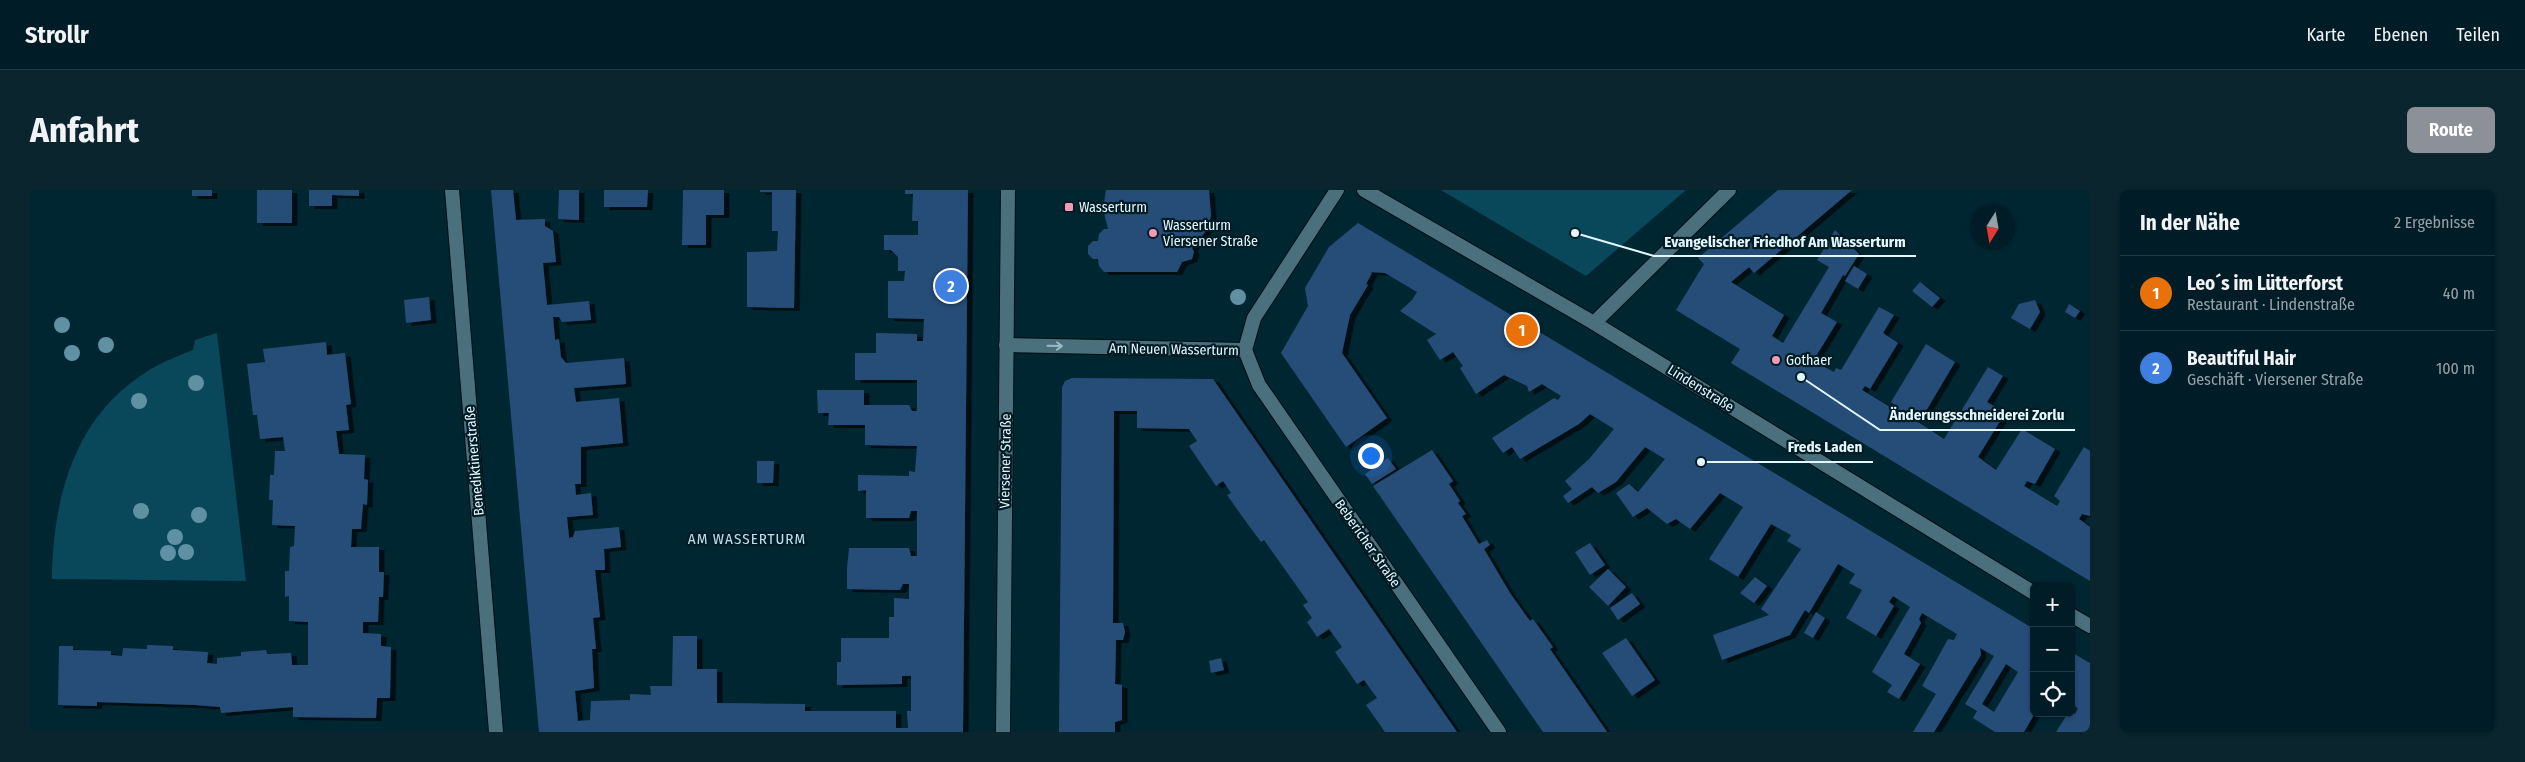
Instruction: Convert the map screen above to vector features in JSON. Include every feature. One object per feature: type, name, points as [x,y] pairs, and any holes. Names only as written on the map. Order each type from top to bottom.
[{"type":"street","name":"Benediktinerstraße","points":[[452,190],[496,732]]},
{"type":"street","name":"Viersener Straße","points":[[1003,732],[1008,190]]},
{"type":"street","name":"Am Neuen Wasserturm","points":[[1006,345],[1245,350],[1254,318],[1337,190]]},
{"type":"street","name":"Lindenstraße","points":[[1364,190],[1594,323],[2030,591]]},
{"type":"street","points":[[1594,323],[1729,190]]},
{"type":"street","name":"Bebericher Straße","points":[[1245,350],[1259,385],[1499,732]]},
{"type":"street","points":[[2075,617],[2090,626]]},
{"type":"shaded area","points":[[1441,190],[1686,190],[1586,276]]},
{"type":"shaded area","points":[[217,333],[246,581],[52,579],[53,549],[63,489],[85,435],[102,411],[123,390],[153,368],[193,350],[195,340]]},
{"type":"building","points":[[192,190],[212,190],[212,196],[192,196]]},
{"type":"building","points":[[257,190],[292,190],[292,223],[257,223]]},
{"type":"building","points":[[309,190],[359,190],[359,196],[332,195],[332,206],[309,206]]},
{"type":"building","points":[[491,190],[513,190],[516,220],[545,219],[545,226],[553,231],[556,262],[543,263],[547,305],[589,301],[591,320],[562,322],[559,317],[553,317],[555,340],[559,339],[561,357],[566,363],[624,358],[626,384],[574,388],[576,402],[619,398],[623,443],[581,447],[581,484],[575,484],[576,495],[591,493],[593,515],[567,517],[569,538],[573,537],[575,531],[619,527],[621,547],[604,549],[605,570],[595,570],[600,617],[593,618],[596,649],[592,649],[594,688],[575,691],[578,721],[590,720],[591,701],[630,700],[630,694],[651,695],[650,686],[672,686],[673,636],[697,636],[697,669],[717,669],[717,703],[805,704],[805,711],[896,711],[896,728],[908,728],[907,711],[911,711],[911,676],[902,676],[902,684],[837,685],[837,662],[841,662],[841,638],[889,638],[889,617],[894,617],[894,598],[909,599],[909,584],[903,584],[900,590],[847,589],[847,568],[849,548],[909,548],[911,556],[917,556],[917,511],[911,511],[909,518],[866,518],[866,490],[858,491],[858,475],[909,476],[909,471],[915,472],[917,446],[865,445],[865,425],[828,425],[829,413],[818,413],[817,390],[864,390],[864,405],[909,405],[912,411],[917,411],[917,380],[855,380],[855,353],[876,353],[876,333],[917,334],[917,341],[923,341],[924,319],[888,318],[888,281],[904,281],[905,271],[898,271],[898,257],[891,250],[884,250],[884,235],[918,235],[918,221],[912,221],[913,194],[905,194],[905,190],[968,190],[963,732],[539,732]]},
{"type":"building","points":[[559,190],[579,190],[579,220],[558,219]]},
{"type":"building","points":[[604,190],[648,190],[647,207],[604,207]]},
{"type":"building","points":[[683,190],[724,190],[724,215],[706,215],[706,245],[682,245]]},
{"type":"building","points":[[760,190],[796,190],[794,308],[747,307],[747,252],[777,251],[778,231],[772,231],[772,192],[760,192]]},
{"type":"building","name":"Wasserturm Viersener Straße","points":[[1106,190],[1209,190],[1211,216],[1206,231],[1192,248],[1194,252],[1192,259],[1182,262],[1177,272],[1104,272],[1099,266],[1098,259],[1093,259],[1088,254],[1088,246],[1093,241],[1098,241],[1099,234],[1104,229],[1108,229],[1103,209]]},
{"type":"building","points":[[1778,190],[1852,190],[1754,273],[1749,267],[1731,282],[1784,315],[1772,336],[1783,343],[1829,267],[1817,260],[1835,230],[1859,254],[1845,276],[1843,275],[1821,313],[1837,322],[1813,361],[1834,372],[1836,368],[1841,370],[1879,307],[1894,315],[1883,333],[1898,343],[1870,389],[1865,386],[1862,390],[1893,409],[1895,405],[1891,402],[1926,344],[1955,362],[1923,416],[1918,416],[1915,420],[1944,439],[1988,367],[2003,376],[1987,402],[2005,413],[1978,457],[1996,470],[2022,429],[2055,449],[2035,484],[2027,481],[2024,486],[2057,506],[2060,501],[2054,496],[2084,447],[2090,451],[2090,516],[2082,514],[2079,519],[2090,527],[2090,581],[1731,363],[1740,349],[1676,310],[1704,264],[1698,258]]},
{"type":"building","points":[[1358,223],[2030,627],[2030,717],[2033,717],[2024,732],[1995,732],[1973,718],[1977,711],[1965,704],[1994,656],[1980,648],[1981,655],[1934,732],[1913,732],[1936,694],[1922,686],[1948,639],[1954,640],[1957,634],[1922,613],[1919,619],[1921,623],[1904,654],[1920,664],[1899,699],[1887,692],[1892,685],[1872,672],[1910,607],[1893,596],[1889,602],[1894,606],[1876,636],[1846,618],[1862,590],[1849,583],[1855,574],[1838,564],[1809,613],[1805,610],[1790,635],[1722,660],[1713,635],[1769,615],[1761,609],[1801,549],[1787,541],[1791,535],[1771,524],[1738,577],[1709,559],[1743,507],[1720,493],[1690,529],[1676,519],[1667,524],[1647,508],[1633,517],[1616,493],[1629,484],[1638,492],[1665,459],[1645,447],[1616,482],[1598,493],[1592,487],[1568,503],[1563,496],[1572,489],[1565,481],[1589,459],[1614,429],[1590,414],[1579,424],[1520,459],[1512,447],[1503,453],[1492,438],[1554,398],[1558,400],[1561,396],[1542,384],[1529,392],[1527,386],[1504,375],[1476,394],[1460,368],[1463,366],[1453,352],[1440,360],[1427,340],[1436,334],[1400,311],[1412,300],[1417,292],[1385,273],[1371,272],[1366,284],[1368,285],[1350,315],[1342,353],[1387,418],[1346,447],[1281,353],[1308,306],[1305,288],[1329,247]],"holes":[[[2006,664],[2018,672],[1994,712],[1982,704]]]},
{"type":"building","points":[[1854,266],[1867,274],[1858,289],[1845,281]]},
{"type":"building","points":[[1920,282],[1940,298],[1932,307],[1912,291]]},
{"type":"building","points":[[429,297],[431,320],[406,323],[404,300]]},
{"type":"building","points":[[2035,300],[2040,312],[2030,329],[2011,318],[2019,304]]},
{"type":"building","points":[[2069,304],[2080,311],[2075,318],[2065,312]]},
{"type":"building","points":[[326,342],[327,355],[345,353],[351,404],[346,405],[349,430],[336,431],[339,454],[365,455],[364,479],[368,480],[367,505],[363,504],[361,529],[352,529],[351,547],[379,547],[379,572],[384,572],[383,597],[379,597],[378,622],[363,622],[363,633],[381,634],[381,646],[391,647],[390,698],[377,698],[376,718],[293,717],[293,707],[221,713],[220,707],[195,705],[97,702],[97,706],[58,705],[59,646],[73,646],[73,650],[111,651],[111,655],[122,656],[123,648],[147,649],[147,645],[173,646],[173,650],[208,652],[207,663],[217,664],[217,658],[241,656],[241,652],[266,650],[267,654],[291,653],[292,665],[308,665],[308,622],[289,621],[289,596],[285,597],[285,571],[289,571],[290,547],[294,546],[295,526],[272,525],[273,500],[269,500],[270,475],[274,475],[275,451],[285,451],[283,437],[260,439],[257,415],[253,415],[247,364],[265,362],[263,349]]},
{"type":"building","points":[[1072,378],[1213,379],[1457,732],[1385,732],[1366,705],[1377,698],[1364,680],[1357,684],[1335,652],[1342,647],[1329,629],[1317,637],[1307,622],[1312,618],[1303,605],[1308,602],[1264,540],[1261,542],[1227,495],[1231,493],[1223,481],[1216,486],[1189,446],[1197,441],[1189,429],[1137,428],[1137,411],[1114,411],[1113,623],[1123,623],[1125,632],[1123,640],[1116,640],[1115,684],[1122,685],[1122,720],[1115,722],[1115,732],[1059,732],[1062,387],[1065,381]]},
{"type":"building","points":[[1432,450],[1453,481],[1449,484],[1460,501],[1458,503],[1466,514],[1462,516],[1479,544],[1487,540],[1490,545],[1484,549],[1510,593],[1530,621],[1533,619],[1553,647],[1550,649],[1607,732],[1543,732],[1373,486]]},
{"type":"building","points":[[1388,458],[1396,469],[1372,484],[1365,474]]},
{"type":"building","points":[[757,461],[774,461],[773,483],[757,483]]},
{"type":"building","points":[[1590,543],[1605,565],[1590,575],[1575,552]]},
{"type":"building","points":[[1608,569],[1626,587],[1608,606],[1589,587]]},
{"type":"building","points":[[1755,577],[1767,586],[1754,603],[1740,593]]},
{"type":"building","points":[[1632,593],[1640,604],[1618,620],[1610,608]]},
{"type":"building","points":[[1816,612],[1825,618],[1813,638],[1804,633]]},
{"type":"building","points":[[1626,638],[1655,680],[1632,696],[1602,653]]},
{"type":"building","points":[[2075,654],[2090,663],[2090,732],[2056,732],[2065,717],[2075,717],[2078,708],[2075,706]]},
{"type":"building","points":[[1221,658],[1224,670],[1211,673],[1209,661]]},
{"type":"place","name":"Wasserturm","points":[[1069,207]]},
{"type":"place","name":"Wasserturm Viersener Straße","points":[[1153,233]]},
{"type":"place","name":"Evangelischer Friedhof Am Wasserturm","points":[[1575,233]]},
{"type":"place","name":"Beautiful Hair","points":[[951,286]]},
{"type":"place","name":"Leo´s im Lütterforst","points":[[1522,330]]},
{"type":"place","name":"Gothaer","points":[[1776,360]]},
{"type":"place","name":"Änderungsschneiderei Zorlu","points":[[1801,377]]},
{"type":"place","name":"Freds Laden","points":[[1701,462]]},
{"type":"district","name":"AM WASSERTURM","points":[[747,539]]}]
